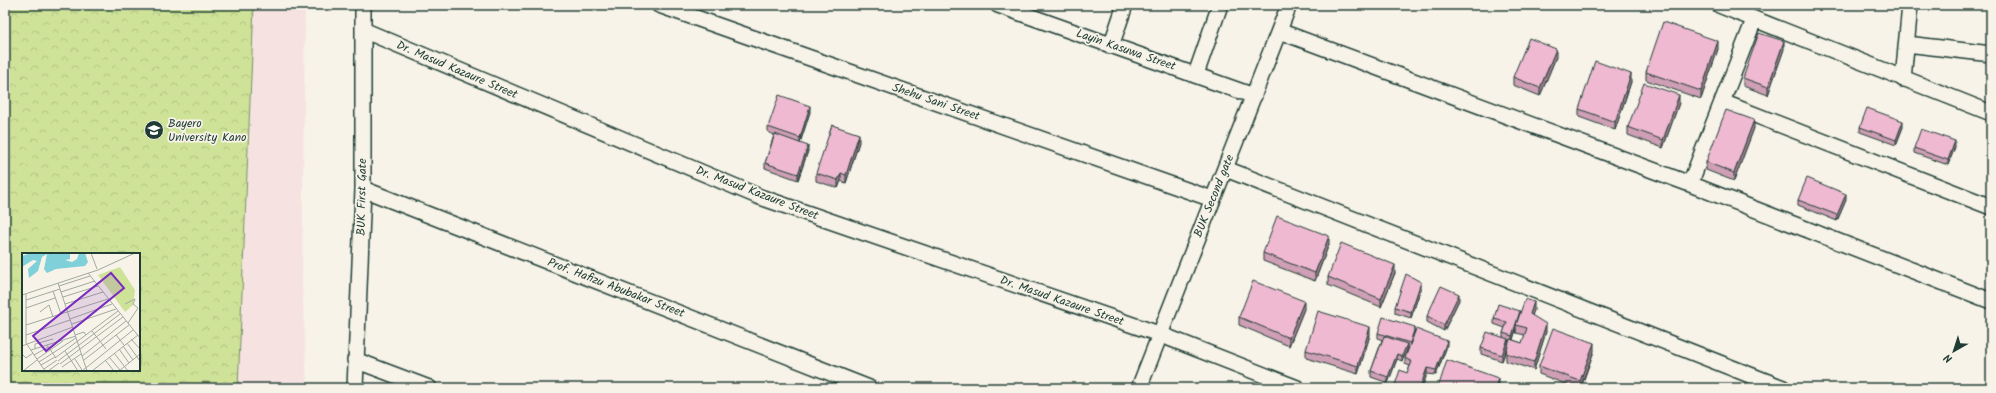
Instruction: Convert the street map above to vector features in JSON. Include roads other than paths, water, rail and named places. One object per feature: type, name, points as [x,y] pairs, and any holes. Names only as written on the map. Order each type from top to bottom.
[{"type":"street","name":"BUK First Gate","points":[[355,388],[363,189],[363,5]]},
{"type":"street","name":"Shehu Sani Street","points":[[659,5],[1212,199]]},
{"type":"street","name":"Layin Kasuwa Street","points":[[998,5],[1111,46],[1196,74],[1254,96]]},
{"type":"street","points":[[1111,46],[1125,5]]},
{"type":"street","points":[[1196,74],[1220,5]]},
{"type":"street","name":"BUK Second gate","points":[[1139,388],[1289,5]]},
{"type":"street","points":[[1719,5],[1991,113]]},
{"type":"street","points":[[1903,79],[1910,5]]},
{"type":"street","points":[[1690,184],[1754,20]]},
{"type":"street","name":"Dr. Masud Kazaure Street","points":[[363,30],[760,197],[1159,334],[1297,388]]},
{"type":"street","points":[[1279,31],[1690,184],[1991,301]]},
{"type":"street","points":[[1907,44],[1991,54]]},
{"type":"street","points":[[1722,102],[1991,207]]},
{"type":"street","points":[[1226,169],[1783,388]]},
{"type":"street","name":"Prof. Hafizu Abubakar Street","points":[[363,189],[869,388]]},
{"type":"street","points":[[355,360],[429,388]]},
{"type":"place","name":"Bayero University Kano","points":[[154,130]]}]
